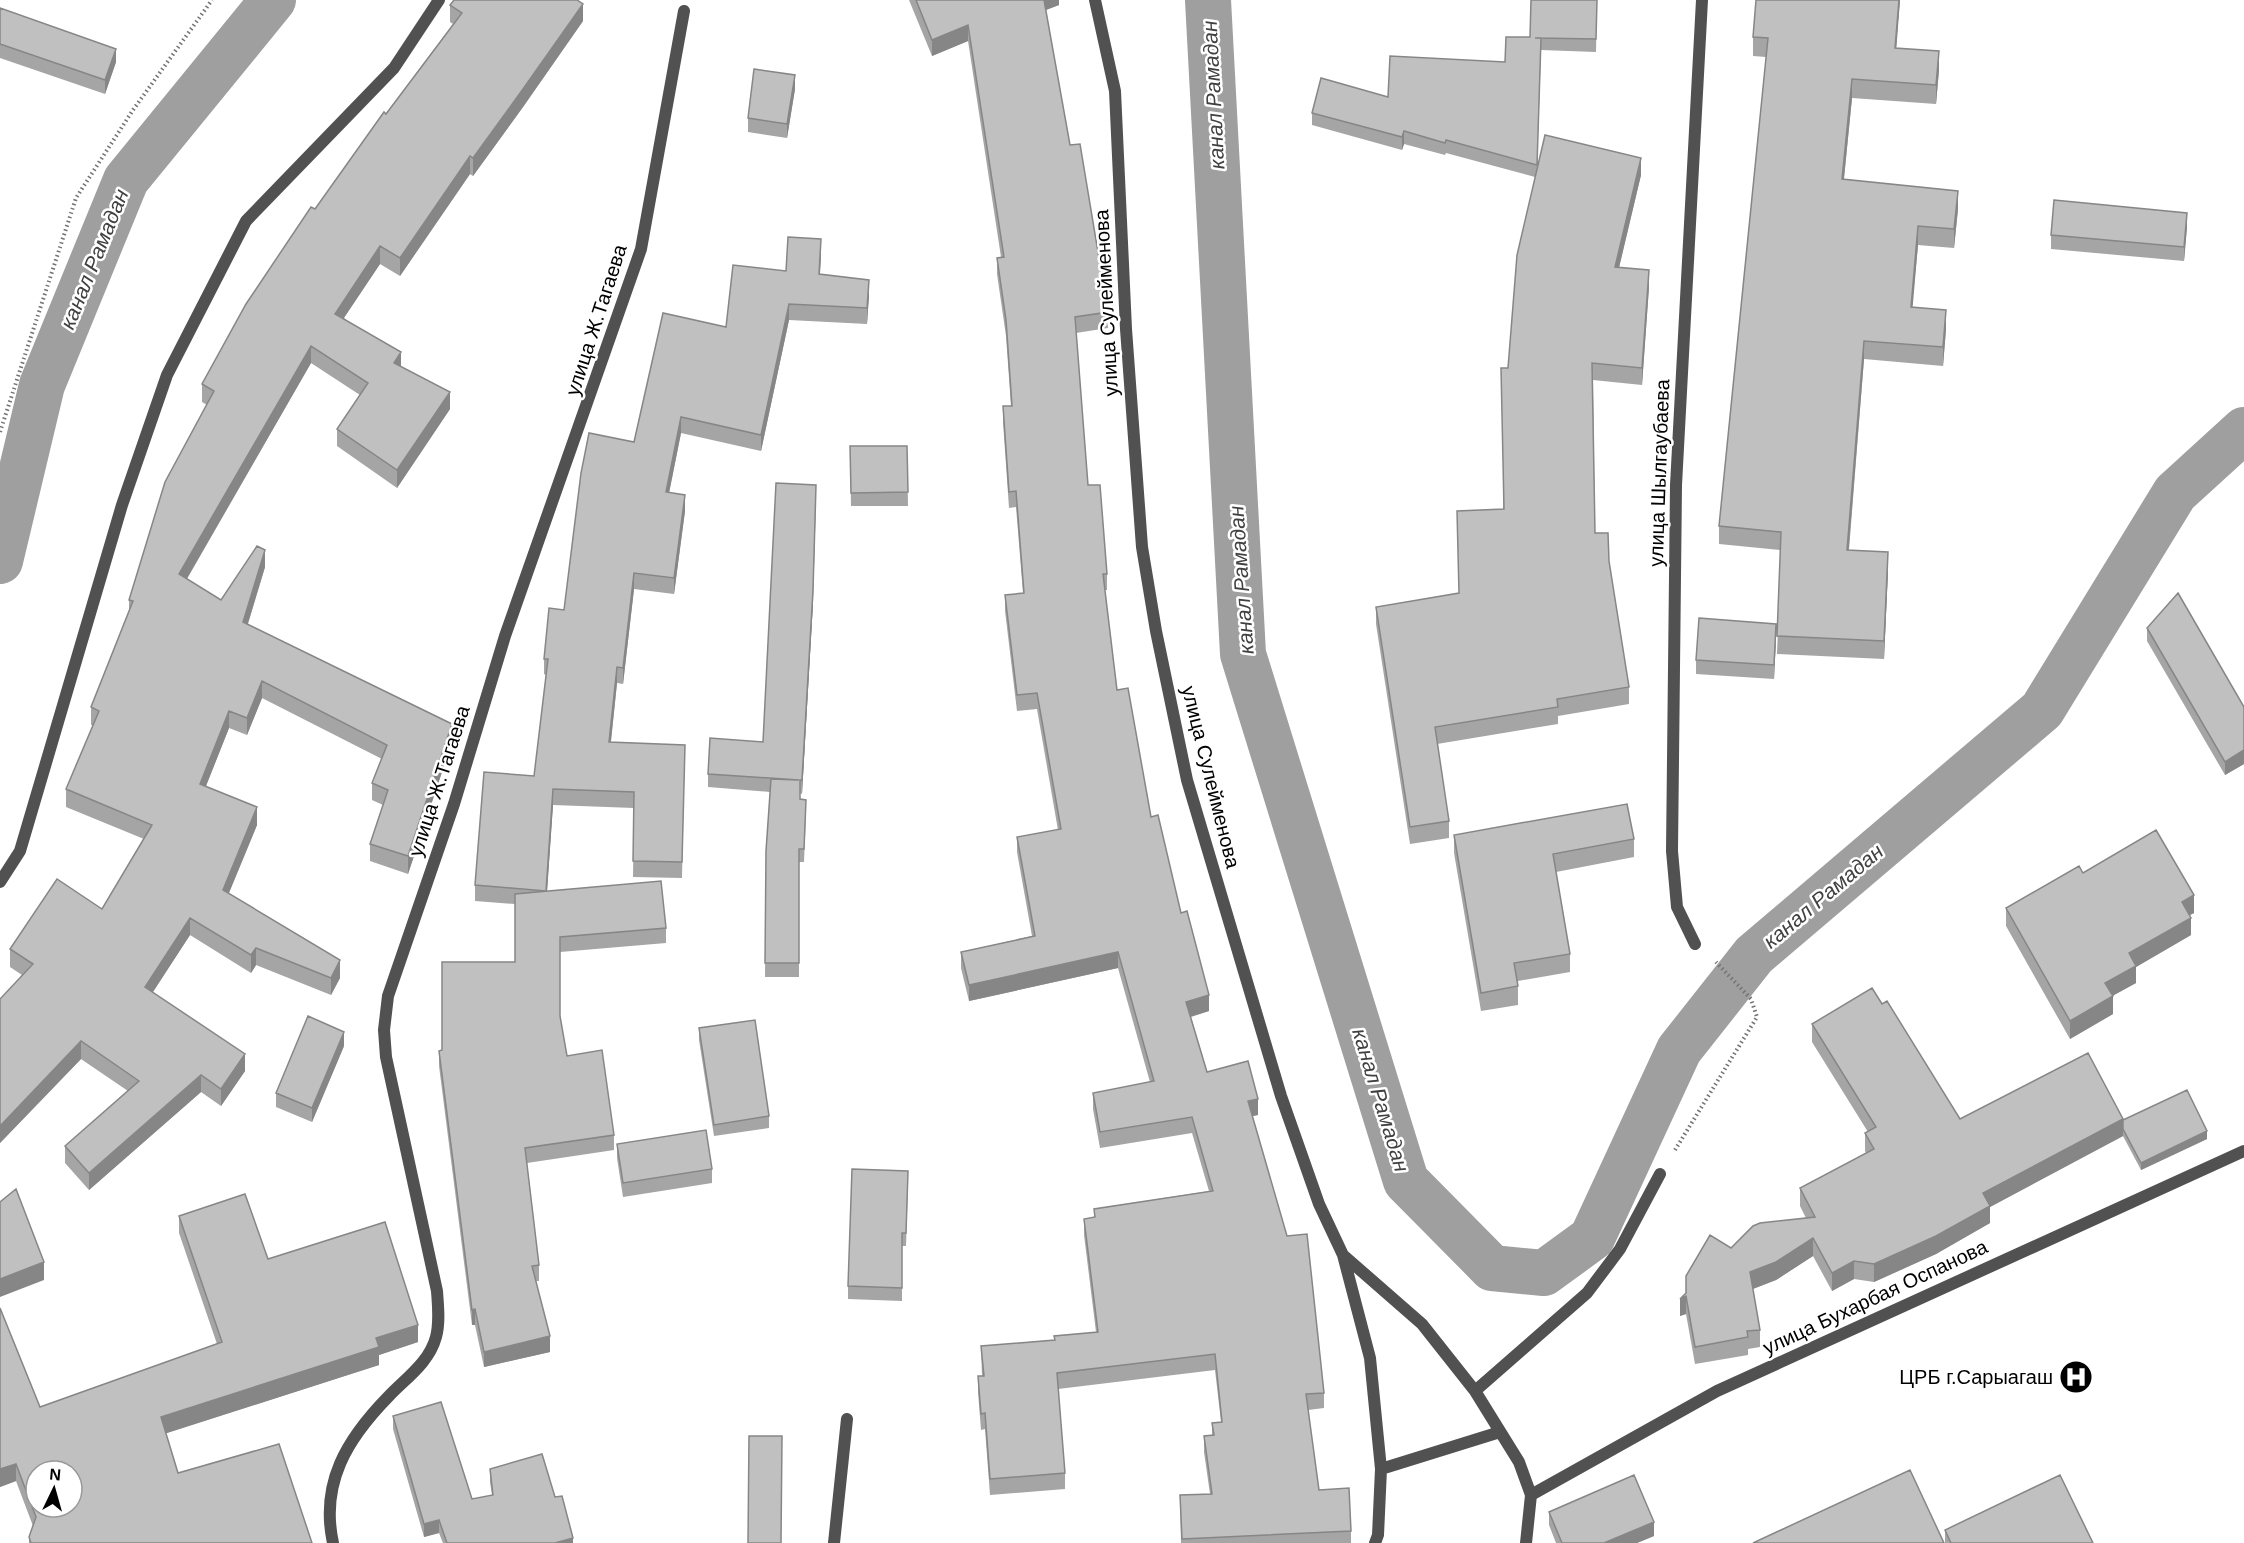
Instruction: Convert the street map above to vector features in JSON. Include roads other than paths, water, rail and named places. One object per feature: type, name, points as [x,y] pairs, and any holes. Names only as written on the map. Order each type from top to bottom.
[{"type":"street","points":[[0,882],[20,852],[122,505],[167,375],[246,221],[394,68],[439,0]]},
{"type":"street","name":"улица Сулейменова","points":[[1095,0],[1114,91],[1126,329],[1142,547],[1156,631],[1187,780],[1281,1096],[1319,1204],[1343,1255],[1370,1358],[1380,1469],[1378,1534],[1375,1543]]},
{"type":"street","name":"улица Шылгаубаева","points":[[1695,944],[1677,907],[1672,851],[1676,485],[1702,0]]},
{"type":"street","name":"улица Ж.Тагаева","points":[[333,1543],[328,1522],[330,1491],[341,1456],[387,1398],[419,1368],[436,1337],[438,1320],[437,1292],[386,1058],[384,1030],[388,996],[454,804],[506,636],[641,249],[684,11]]},
{"type":"street","name":"улица Бухарбая Оспанова","points":[[1531,1495],[1717,1391],[2244,1151]]},
{"type":"street","points":[[1475,1391],[1587,1293],[1620,1250],[1660,1174]]},
{"type":"street","points":[[1343,1255],[1422,1324],[1475,1391],[1519,1462],[1531,1495],[1526,1543]]},
{"type":"street","points":[[834,1543],[847,1419]]},
{"type":"street","points":[[1380,1469],[1500,1432]]},
{"type":"waterway","name":"канал Рамадан","points":[[0,561],[42,385],[126,180],[273,0]]},
{"type":"waterway","name":"канал Рамадан","points":[[1208,0],[1243,654],[1406,1181],[1492,1268],[1544,1273],[1592,1238],[1679,1050],[1754,955],[2042,710],[2175,493],[2244,430]]},
{"type":"place","name":"ЦРБ г.Сарыагаш","points":[[2076,1377]]}]
